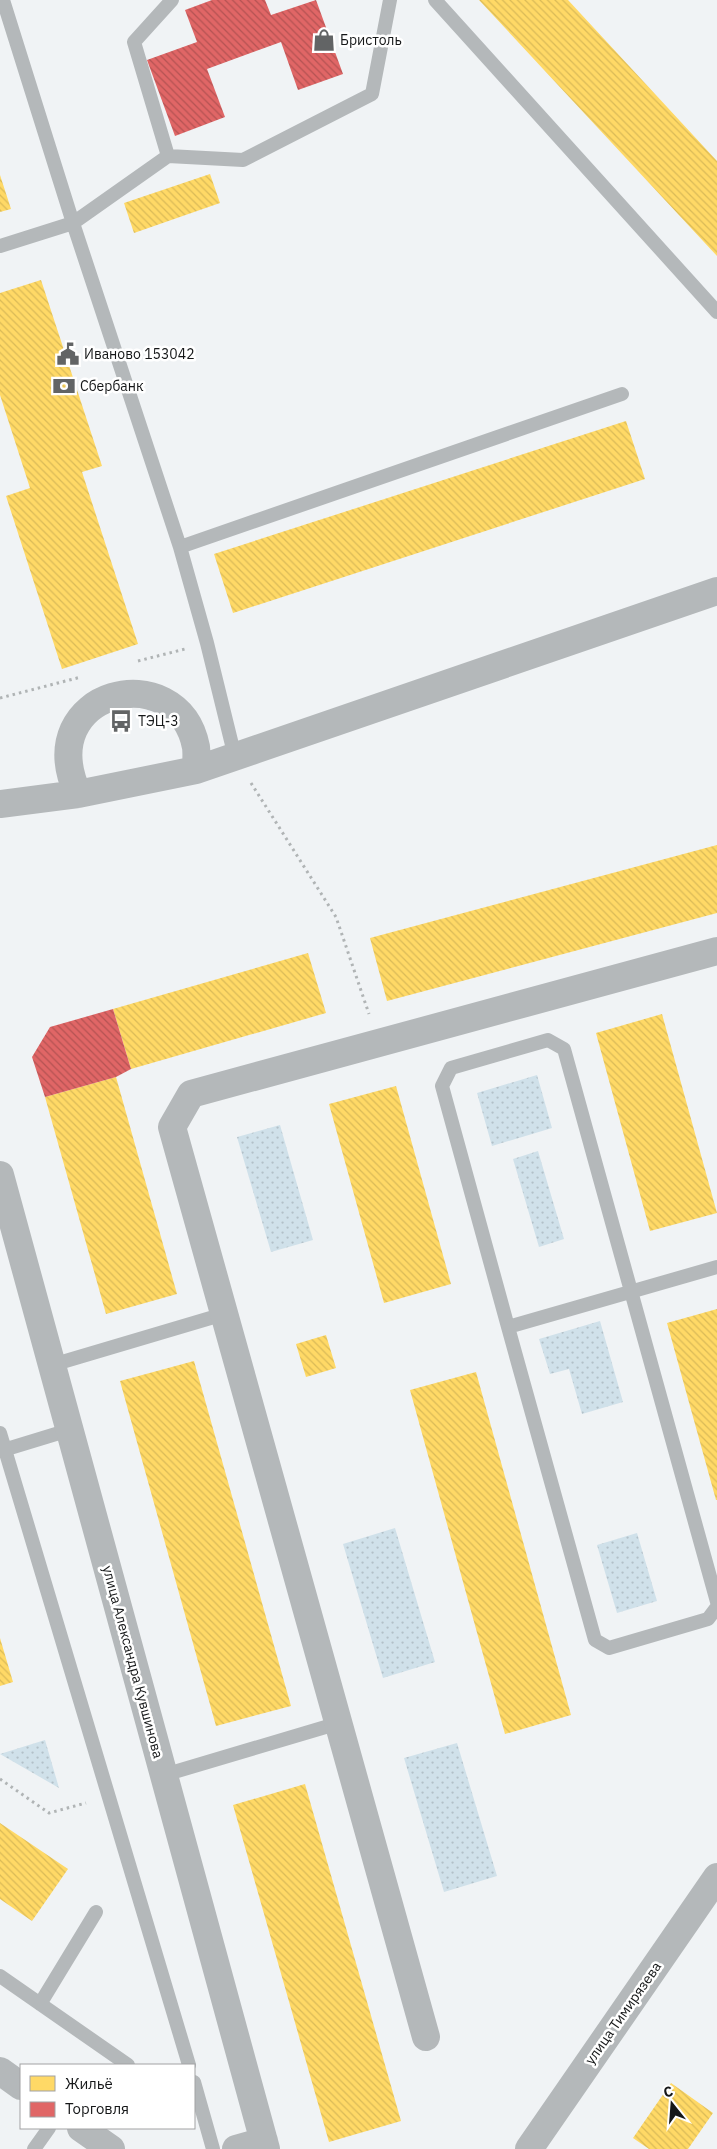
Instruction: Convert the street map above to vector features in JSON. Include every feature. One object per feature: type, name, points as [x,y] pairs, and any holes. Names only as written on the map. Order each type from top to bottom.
[{"type":"street","points":[[0,804],[78,794],[196,770],[717,591]]},
{"type":"street","points":[[78,794],[69,775],[68,761],[71,734],[82,716],[97,703],[116,694],[137,693],[158,698],[175,709],[189,727],[196,747],[196,770]]},
{"type":"street","points":[[426,2036],[172,1127],[191,1094],[717,951]]},
{"type":"street","name":"улица Александра Кувшинова","points":[[0,1175],[265,2145]]},
{"type":"street","name":"улица Тимирязева","points":[[529,2149],[717,1877]]},
{"type":"street","points":[[0,2072],[20,2085]]},
{"type":"street","points":[[82,2129],[111,2149]]},
{"type":"street","points":[[236,2149],[265,2145]]},
{"type":"lane","points":[[3,0],[73,223],[180,547],[207,643],[235,757]]},
{"type":"lane","points":[[168,156],[134,42],[172,0]]},
{"type":"lane","points":[[0,246],[73,223],[168,156],[243,160],[372,94],[390,0]]},
{"type":"lane","points":[[435,0],[717,312]]},
{"type":"lane","points":[[180,547],[622,394]]},
{"type":"lane","points":[[717,1602],[564,1049],[548,1040],[451,1068],[442,1086],[595,1640],[609,1648],[708,1619],[717,1607]]},
{"type":"lane","points":[[508,1327],[717,1267]]},
{"type":"lane","points":[[52,1365],[224,1314]]},
{"type":"lane","points":[[3,1450],[70,1430]]},
{"type":"lane","points":[[0,1433],[3,1450],[189,2064]]},
{"type":"lane","points":[[164,1775],[339,1723]]},
{"type":"lane","points":[[40,2004],[96,1912]]},
{"type":"lane","points":[[0,1976],[127,2064]]},
{"type":"lane","points":[[195,2088],[197,2101],[213,2149]]},
{"type":"lane","points":[[34,2149],[48,2129]]},
{"type":"path","points":[[235,757],[336,917],[379,1043]]},
{"type":"path","points":[[0,1779],[49,1813],[109,1796]]},
{"type":"shaded area","points":[[537,1075],[552,1128],[492,1146],[477,1093]]},
{"type":"shaded area","points":[[280,1125],[313,1240],[271,1252],[237,1137]]},
{"type":"shaded area","points":[[538,1151],[564,1239],[539,1247],[513,1159]]},
{"type":"shaded area","points":[[600,1321],[623,1402],[582,1414],[569,1369],[550,1374],[539,1339]]},
{"type":"shaded area","points":[[395,1528],[435,1662],[383,1678],[343,1544]]},
{"type":"shaded area","points":[[637,1533],[657,1601],[617,1613],[597,1545]]},
{"type":"shaded area","points":[[45,1740],[59,1788],[0,1754]]},
{"type":"shaded area","points":[[457,1743],[497,1876],[444,1892],[404,1758]]},
{"type":"building: Жильё","points":[[479,0],[568,0],[717,161],[717,256]]},
{"type":"building: Жильё","points":[[210,174],[220,203],[134,233],[124,203]]},
{"type":"building: Жильё","points":[[0,175],[11,209],[0,212]]},
{"type":"building: Жильё","points":[[41,280],[102,466],[82,472],[138,644],[62,669],[6,496],[30,488],[0,395],[0,293]]},
{"type":"building: Жильё","points":[[626,421],[645,479],[233,613],[214,554]]},
{"type":"building: Жильё","points":[[717,845],[717,913],[387,1001],[370,938]]},
{"type":"building: Жильё","points":[[308,953],[326,1013],[131,1069],[113,1009]]},
{"type":"building: Жильё","points":[[662,1014],[717,1213],[650,1231],[596,1033]]},
{"type":"building: Жильё","points":[[116,1077],[177,1294],[106,1314],[45,1097]]},
{"type":"building: Жильё","points":[[396,1086],[451,1284],[384,1303],[329,1104]]},
{"type":"building: Жильё","points":[[717,1309],[717,1500],[716,1500],[667,1323]]},
{"type":"building: Жильё","points":[[326,1335],[336,1368],[306,1377],[296,1344]]},
{"type":"building: Жильё","points":[[194,1361],[291,1706],[216,1726],[120,1381]]},
{"type":"building: Жильё","points":[[476,1372],[571,1715],[505,1734],[410,1390]]},
{"type":"building: Жильё","points":[[0,1638],[13,1682],[0,1686]]},
{"type":"building: Жильё","points":[[305,1784],[401,2121],[329,2142],[233,1805]]},
{"type":"building: Жильё","points":[[0,1823],[68,1869],[32,1921],[0,1899]]},
{"type":"building: Жильё","points":[[671,2083],[713,2113],[688,2149],[649,2149],[633,2138]]},
{"type":"building: Торговля","points":[[212,0],[265,0],[271,15],[316,0],[343,74],[298,90],[281,42],[207,69],[225,117],[175,136],[147,60],[197,42],[185,10]]},
{"type":"building: Торговля","points":[[113,1009],[131,1069],[116,1077],[45,1097],[32,1057],[50,1027]]},
{"type":"place","name":"Бристоль","points":[[324,40]]},
{"type":"place","name":"Иваново 153042","points":[[68,354]]},
{"type":"place","name":"Сбербанк","points":[[64,386]]},
{"type":"place","name":"ТЭЦ-3","points":[[121,721]]}]
